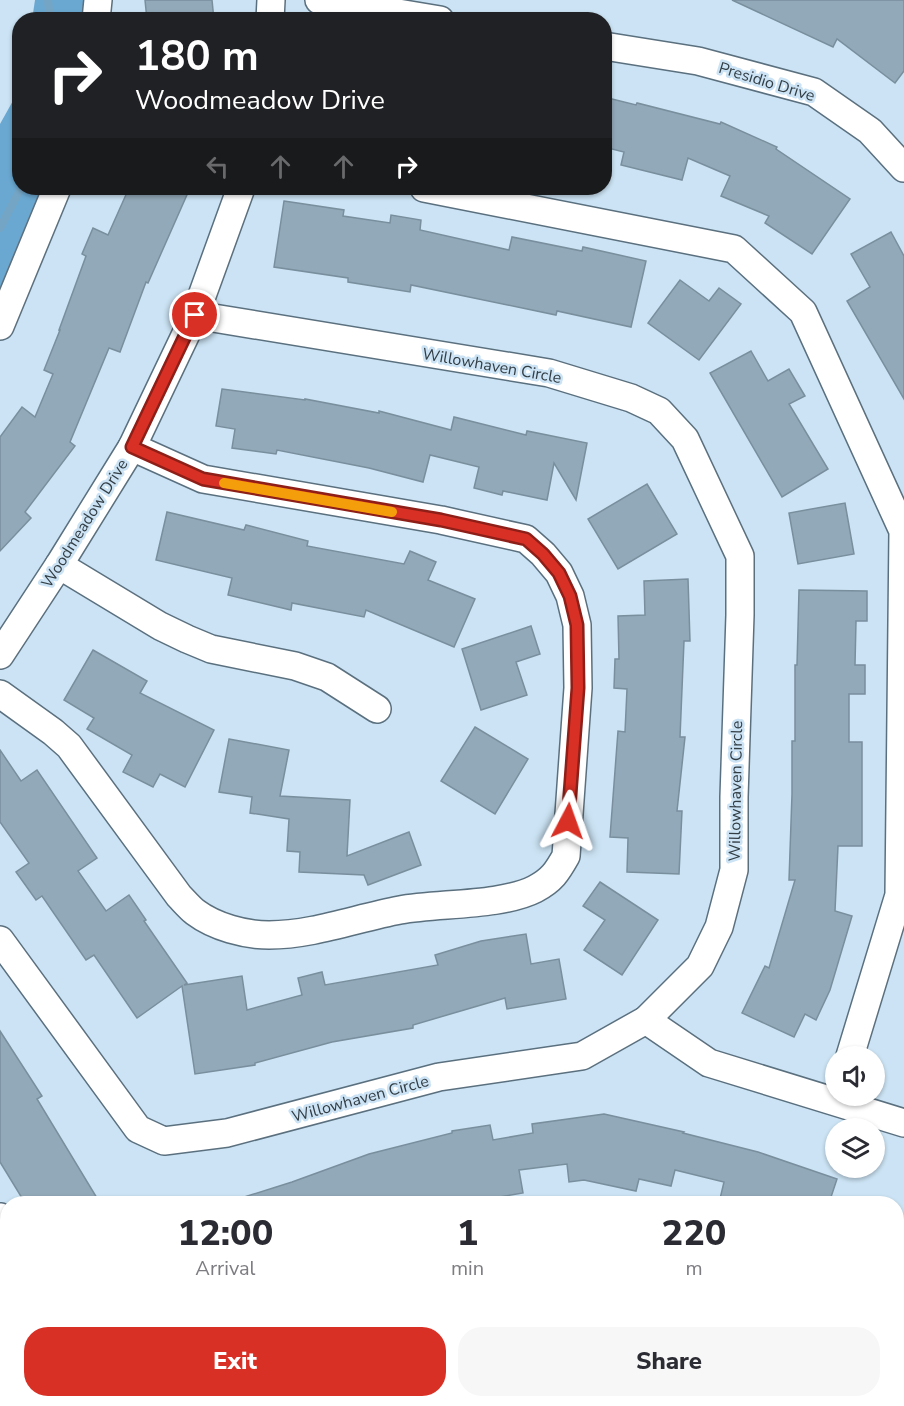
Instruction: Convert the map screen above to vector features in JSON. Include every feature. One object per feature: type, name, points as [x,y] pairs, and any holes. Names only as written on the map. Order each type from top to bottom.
[{"type":"street","points":[[319,0],[392,12]]},
{"type":"street","name":"Presidio Drive","points":[[612,47],[698,61],[814,92],[870,132],[904,168]]},
{"type":"street","points":[[0,326],[54,195]]},
{"type":"street","name":"Woodmeadow Drive","points":[[0,655],[59,566],[132,447],[195,315],[238,195]]},
{"type":"street","points":[[460,195],[734,249],[803,312],[903,531],[899,895],[853,1046]]},
{"type":"street","name":"Willowhaven Circle","points":[[0,940],[138,1129],[164,1141],[227,1133],[439,1077],[582,1056],[646,1020],[700,966],[719,927],[734,870],[740,556],[685,439],[659,411],[631,398],[549,373],[195,315]]},
{"type":"street","points":[[0,694],[69,746],[179,896],[196,912],[241,932],[269,935],[311,930],[400,910],[512,897],[535,889],[555,875],[566,856],[578,688],[577,625],[570,596],[563,581],[543,554],[526,539],[452,523],[203,479],[132,447]]},
{"type":"street","points":[[59,566],[160,626],[187,639],[211,649],[295,666],[327,678],[377,709]]},
{"type":"street","points":[[646,1020],[710,1063],[825,1096]]},
{"type":"street","points":[[856,1106],[904,1124]]},
{"type":"shaded area","points":[[35,0],[86,0],[85,12],[33,12]]},
{"type":"shaded area","points":[[12,103],[12,195],[41,195],[0,291],[0,124]]},
{"type":"building","points":[[145,0],[212,0],[213,12],[146,12]]},
{"type":"building","points":[[732,0],[904,0],[904,71],[895,83],[837,39],[833,47]]},
{"type":"building","points":[[612,99],[720,124],[721,122],[777,147],[776,149],[850,199],[812,254],[765,223],[769,216],[721,196],[730,176],[688,158],[682,180],[621,165],[624,152],[612,149]]},
{"type":"building","points":[[126,195],[187,195],[148,283],[146,282],[120,352],[109,348],[70,442],[75,446],[25,512],[31,518],[0,551],[0,437],[22,407],[35,417],[53,374],[44,370],[86,256],[82,254],[93,228],[108,235]]},
{"type":"building","points":[[284,201],[344,210],[343,216],[390,223],[391,215],[421,220],[420,230],[509,250],[512,237],[582,251],[583,247],[646,261],[631,327],[557,311],[556,315],[411,285],[410,292],[348,282],[348,278],[274,267]]},
{"type":"building","points":[[891,232],[904,256],[904,399],[847,301],[870,287],[851,254]]},
{"type":"building","points":[[680,280],[709,301],[719,288],[741,304],[699,360],[648,323]]},
{"type":"building","points":[[751,351],[768,381],[789,369],[805,396],[789,404],[828,469],[782,497],[710,373]]},
{"type":"building","points":[[222,389],[305,399],[379,413],[379,411],[451,430],[454,417],[526,435],[527,431],[587,443],[576,500],[554,463],[547,500],[503,491],[502,495],[474,488],[479,467],[430,455],[423,482],[369,468],[277,450],[276,454],[232,448],[235,429],[216,426]]},
{"type":"building","points":[[647,484],[677,534],[618,569],[588,519]]},
{"type":"building","points":[[845,503],[854,554],[798,564],[789,513]]},
{"type":"building","points":[[167,512],[244,530],[246,525],[308,541],[307,546],[404,564],[410,551],[436,562],[428,580],[475,599],[454,647],[366,610],[364,617],[292,603],[291,610],[228,595],[232,578],[156,560]]},
{"type":"building","points":[[688,579],[690,641],[684,641],[680,737],[685,737],[677,811],[682,811],[679,874],[627,872],[628,838],[610,837],[618,731],[625,732],[627,689],[614,688],[615,659],[619,659],[618,616],[645,615],[644,581]]},
{"type":"building","points":[[799,590],[867,591],[867,621],[856,621],[855,665],[865,665],[865,694],[849,694],[849,742],[862,742],[862,846],[838,846],[835,911],[852,916],[830,990],[816,1020],[805,1014],[794,1037],[742,1013],[765,966],[769,968],[795,880],[789,880]]},
{"type":"building","points":[[531,626],[540,654],[516,662],[527,695],[481,710],[462,649]]},
{"type":"building","points":[[93,650],[147,681],[140,693],[214,730],[185,787],[160,774],[153,787],[123,772],[132,755],[87,729],[94,718],[64,700]]},
{"type":"building","points":[[475,727],[528,759],[495,814],[441,781]]},
{"type":"building","points":[[229,739],[289,750],[280,796],[350,800],[347,856],[409,832],[421,865],[368,885],[364,875],[299,872],[300,852],[287,851],[289,819],[250,813],[252,797],[219,792]]},
{"type":"building","points":[[0,750],[21,781],[37,770],[97,858],[78,871],[106,911],[129,895],[187,983],[184,985],[242,976],[247,1010],[302,995],[298,978],[322,972],[325,985],[438,965],[435,955],[481,941],[526,934],[531,964],[559,959],[566,999],[507,1009],[505,998],[413,1025],[413,1028],[332,1042],[255,1063],[255,1065],[195,1074],[182,986],[137,1018],[94,955],[86,960],[42,896],[36,900],[16,872],[29,863],[0,822]]},
{"type":"building","points":[[600,882],[658,920],[622,975],[584,950],[605,920],[583,906]]},
{"type":"building","points":[[0,1031],[42,1096],[37,1099],[96,1196],[21,1196],[0,1162]]},
{"type":"building","points":[[604,1114],[758,1152],[825,1175],[825,1178],[837,1179],[831,1196],[721,1196],[724,1182],[675,1170],[671,1186],[639,1179],[636,1191],[584,1180],[569,1182],[567,1164],[519,1170],[523,1193],[505,1196],[247,1196],[369,1154],[452,1133],[452,1131],[490,1125],[493,1140],[533,1133],[532,1124]]},
{"type":"waterway","points":[[48,0],[49,12]]},
{"type":"waterway","points":[[0,228],[17,195]]},
{"type":"slow traffic","points":[[224,483],[392,512]]},
{"type":"route","points":[[195,315],[132,447],[203,479],[441,520],[526,539],[559,573],[570,596],[577,625],[578,688],[568,821]]}]
